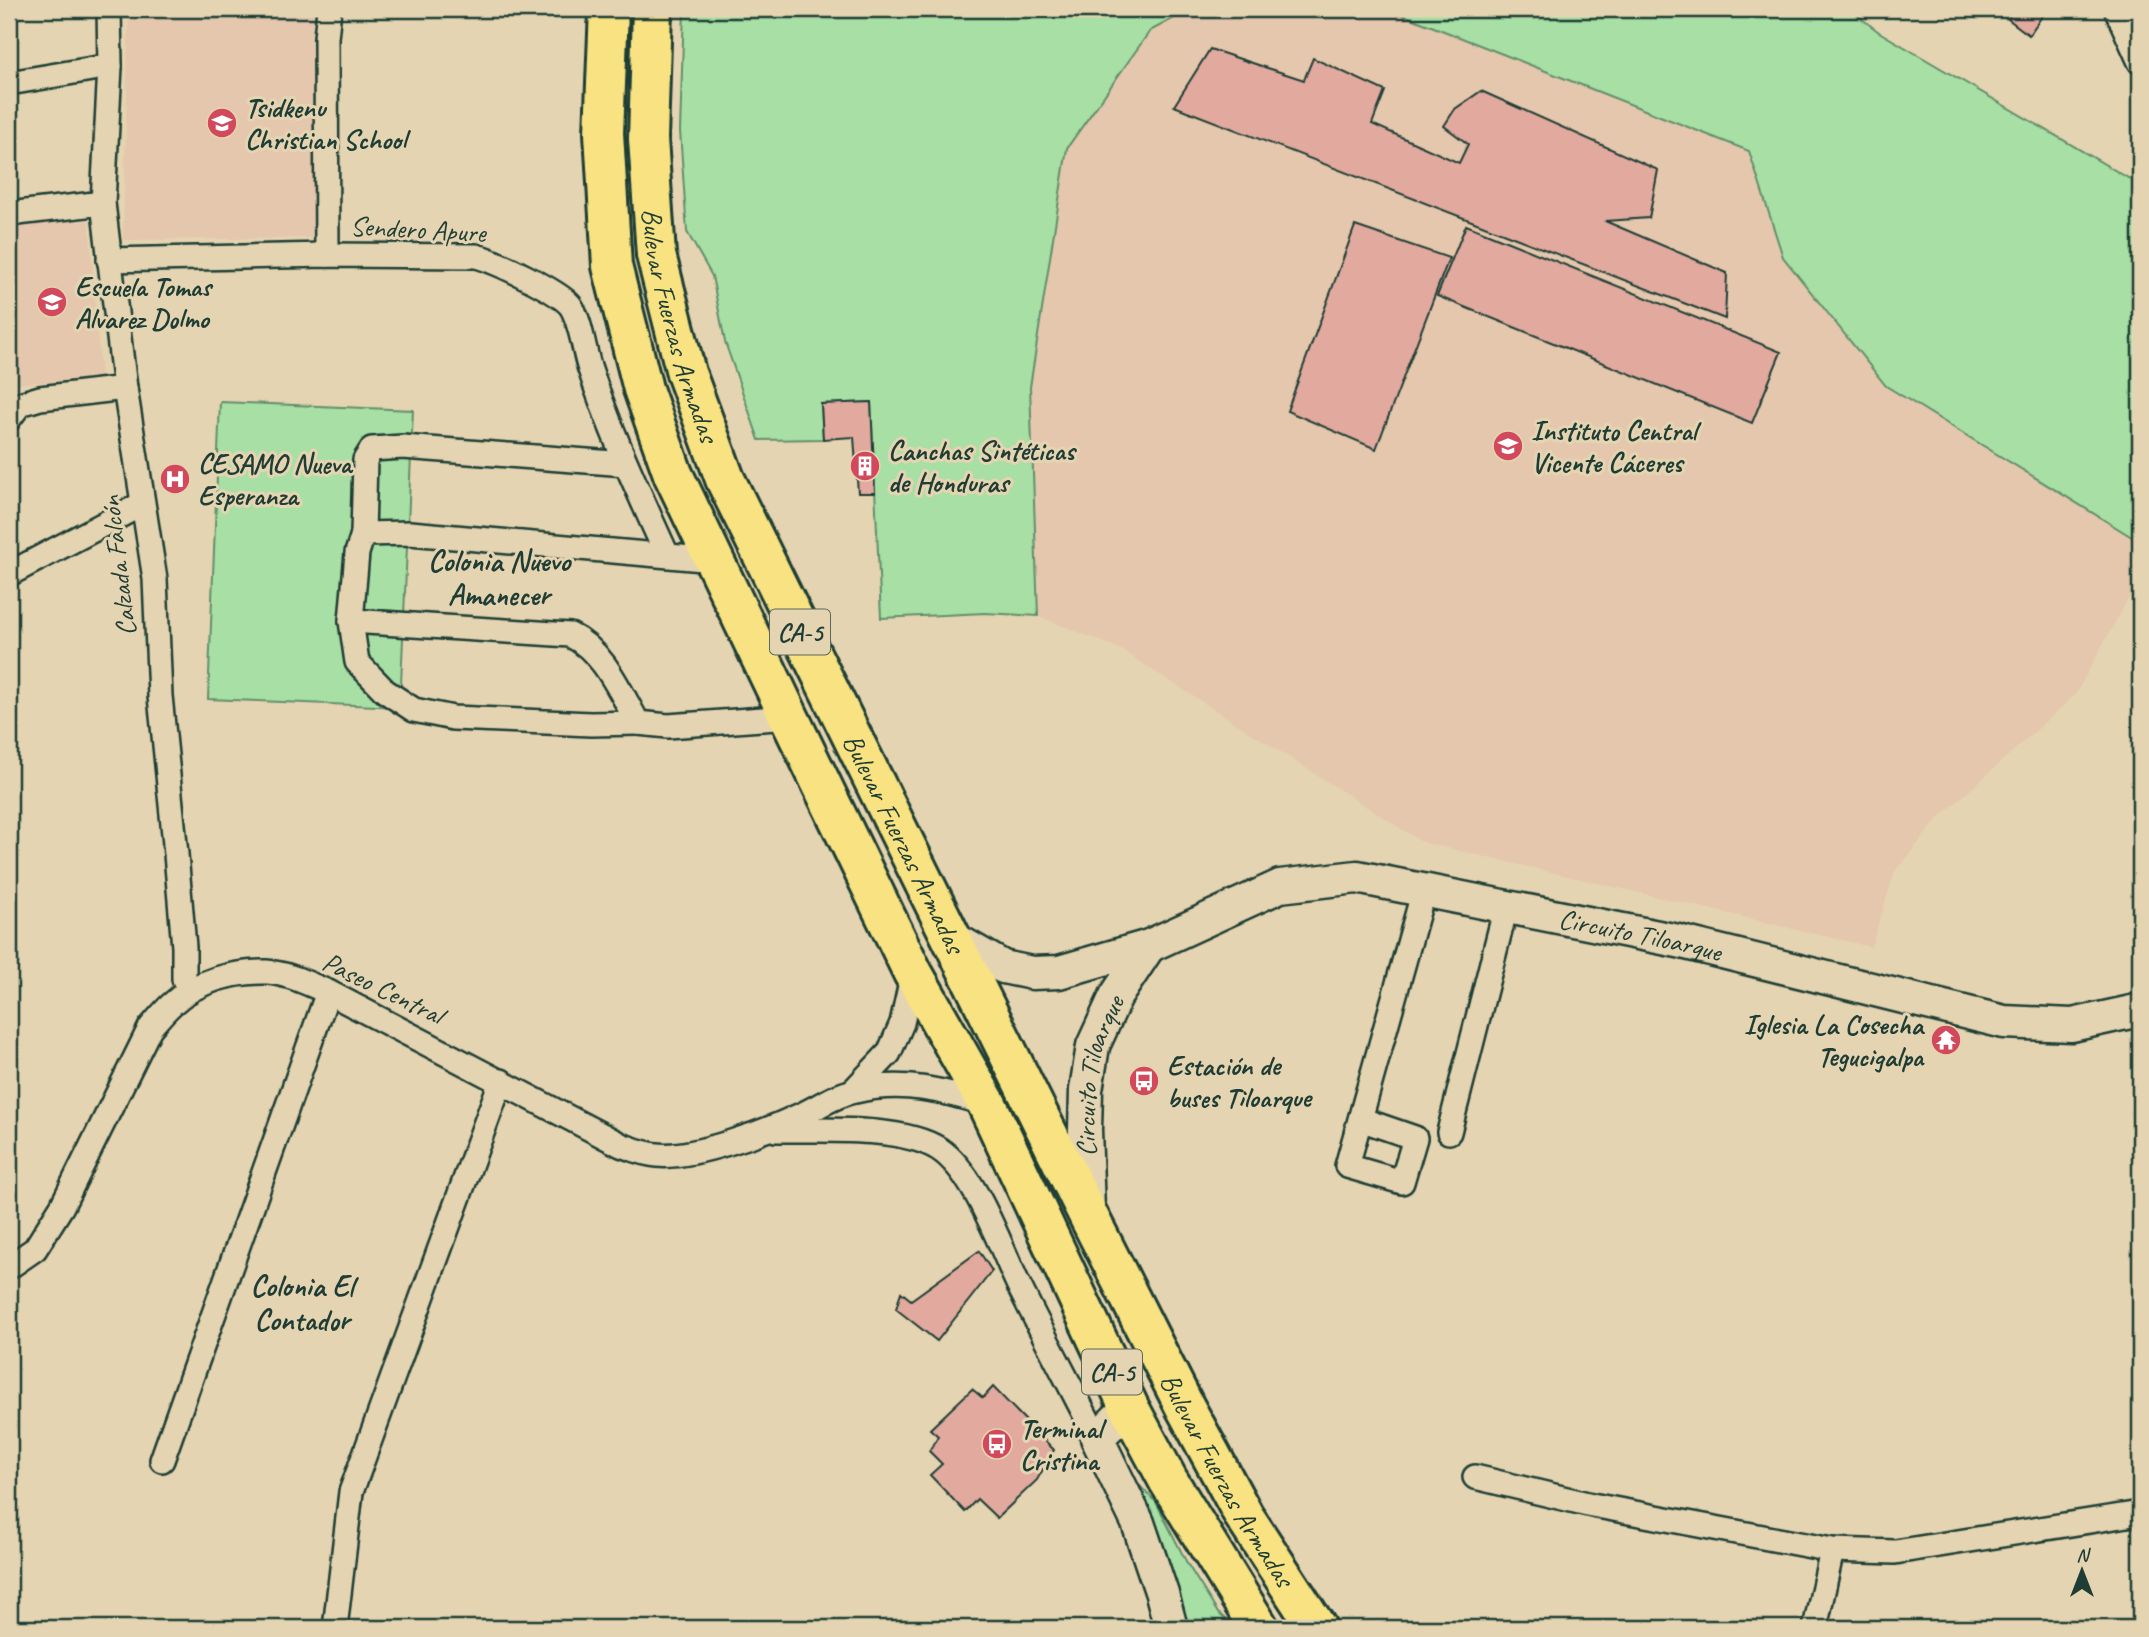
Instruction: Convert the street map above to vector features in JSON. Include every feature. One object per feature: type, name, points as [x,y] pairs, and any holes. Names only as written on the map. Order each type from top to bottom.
[{"type":"highway","name":"Bulevar Fuerzas Armadas","points":[[609,9],[604,133],[612,266],[643,388],[673,474],[913,972],[987,1104],[1129,1407],[1168,1480],[1259,1628]]},
{"type":"highway","name":"Bulevar Fuerzas Armadas","points":[[652,9],[649,139],[656,255],[686,373],[725,479],[1185,1407],[1244,1516],[1317,1628]]},
{"type":"street","name":"Calzada Falcón","points":[[109,9],[110,66],[103,203],[125,388],[155,579],[160,696],[184,947],[184,979],[189,990]]},
{"type":"street","points":[[327,255],[326,38],[329,9]]},
{"type":"street","points":[[2116,9],[2140,62]]},
{"type":"street","points":[[9,83],[110,66]]},
{"type":"street","points":[[9,214],[103,203]]},
{"type":"street","name":"Sendero Apure","points":[[109,260],[327,255],[476,256],[491,260],[564,298],[573,309],[589,367],[626,464],[667,555]]},
{"type":"street","points":[[9,419],[20,404],[40,398],[125,388]]},
{"type":"street","points":[[626,464],[402,447],[372,449],[365,460],[363,534],[357,553],[351,621],[357,662],[385,691],[414,710],[453,718],[668,726],[789,717]]},
{"type":"street","points":[[9,574],[142,504]]},
{"type":"street","points":[[363,534],[411,533],[714,560]]},
{"type":"street","points":[[351,621],[570,635],[584,641],[606,668],[639,723]]},
{"type":"street","name":"Circuito Tiloarque","points":[[951,937],[1003,967],[1032,973],[1059,972],[1149,946],[1280,886],[1357,877],[1678,942],[2004,1022],[2072,1025],[2140,1010]]},
{"type":"street","points":[[1360,1119],[1424,890]]},
{"type":"street","points":[[1449,1132],[1506,906]]},
{"type":"street","name":"Circuito Tiloarque","points":[[1089,1217],[1085,1130],[1086,1090],[1093,1046],[1115,996],[1149,946]]},
{"type":"street","name":"Paseo Central","points":[[9,1266],[35,1249],[62,1206],[150,1028],[171,1004],[189,990],[222,977],[268,972],[303,981],[621,1145],[658,1156],[678,1155],[769,1130],[853,1091],[900,1085],[938,1089],[987,1104]]},
{"type":"street","name":"Paseo Central","points":[[853,1091],[889,1053],[902,1023],[913,972]]},
{"type":"street","points":[[162,1460],[328,992]]},
{"type":"street","points":[[335,1628],[351,1492],[501,1081]]},
{"type":"street","points":[[769,1130],[883,1133],[914,1139],[939,1149],[956,1165],[974,1189],[1021,1290],[1138,1523],[1171,1628]]},
{"type":"street","points":[[1097,1438],[1129,1407]]},
{"type":"street","points":[[1475,1477],[1591,1505],[1832,1550],[1895,1552],[2140,1513]]},
{"type":"street","points":[[1815,1628],[1832,1550]]},
{"type":"shaded area","name":"Tsidkenu Christian School","points":[[129,9],[320,9],[317,238],[123,240]]},
{"type":"shaded area","name":"Instituto Central Vicente Cáceres","points":[[1191,9],[1388,9],[1749,151],[1783,257],[2140,542],[2140,577],[2075,695],[1939,818],[1895,871],[1871,947],[1422,842],[1118,648],[1038,616],[1030,387],[1067,148],[1150,31]]},
{"type":"shaded area","name":"Escuela Tomas Alvarez Dolmo","points":[[89,220],[101,379],[9,384],[9,225]]},
{"type":"green space","points":[[684,9],[1191,9],[1150,31],[1067,148],[1030,387],[1038,616],[985,613],[881,618],[871,402],[821,404],[823,439],[759,440],[725,342],[712,276],[687,232],[680,131]]},
{"type":"green space","points":[[1388,9],[1849,9],[1879,32],[2140,185],[2140,542],[1886,386],[1783,257],[1749,151]]},
{"type":"green space","points":[[220,402],[413,410],[400,707],[208,699]]},
{"type":"green space","points":[[1139,1485],[1156,1502],[1188,1565],[1218,1613],[1236,1628],[1186,1628]]},
{"type":"building","points":[[2014,9],[2047,9],[2029,35],[2008,19]]},
{"type":"building","points":[[1210,49],[1304,80],[1313,58],[1385,91],[1372,124],[1459,163],[1468,144],[1444,126],[1455,109],[1481,91],[1658,170],[1649,218],[1605,221],[1727,273],[1725,319],[1174,106]]},
{"type":"building","points":[[1466,225],[1781,352],[1752,423],[1437,296]]},
{"type":"building","points":[[1355,226],[1449,258],[1376,449],[1287,411]]},
{"type":"building","name":"Canchas Sintéticas de Honduras","points":[[871,402],[875,493],[858,493],[854,437],[823,439],[821,404]]},
{"type":"building","points":[[979,1251],[992,1271],[937,1341],[896,1309],[901,1292],[911,1300]]},
{"type":"building","points":[[993,1387],[1054,1450],[1037,1480],[997,1518],[977,1499],[965,1512],[930,1475],[942,1464],[929,1451],[938,1436],[930,1429],[972,1389],[983,1398]]},
{"type":"place","name":"Tsidkenu Christian School","points":[[222,123]]},
{"type":"place","name":"Escuela Tomas Alvarez Dolmo","points":[[52,302]]},
{"type":"place","name":"Instituto Central Vicente Cáceres","points":[[1508,446]]},
{"type":"place","name":"Canchas Sintéticas de Honduras","points":[[865,466]]},
{"type":"place","name":"CESAMO Nueva Esperanza","points":[[175,479]]},
{"type":"place","name":"Iglesia La Cosecha Tegucigalpa","points":[[1946,1040]]},
{"type":"place","name":"Estación de buses Tiloarque","points":[[1144,1081]]},
{"type":"place","name":"Terminal Cristina","points":[[997,1444]]},
{"type":"district","name":"Colonia Nuevo Amanecer","points":[[499,578]]},
{"type":"district","name":"Colonia El Contador","points":[[302,1303]]}]
